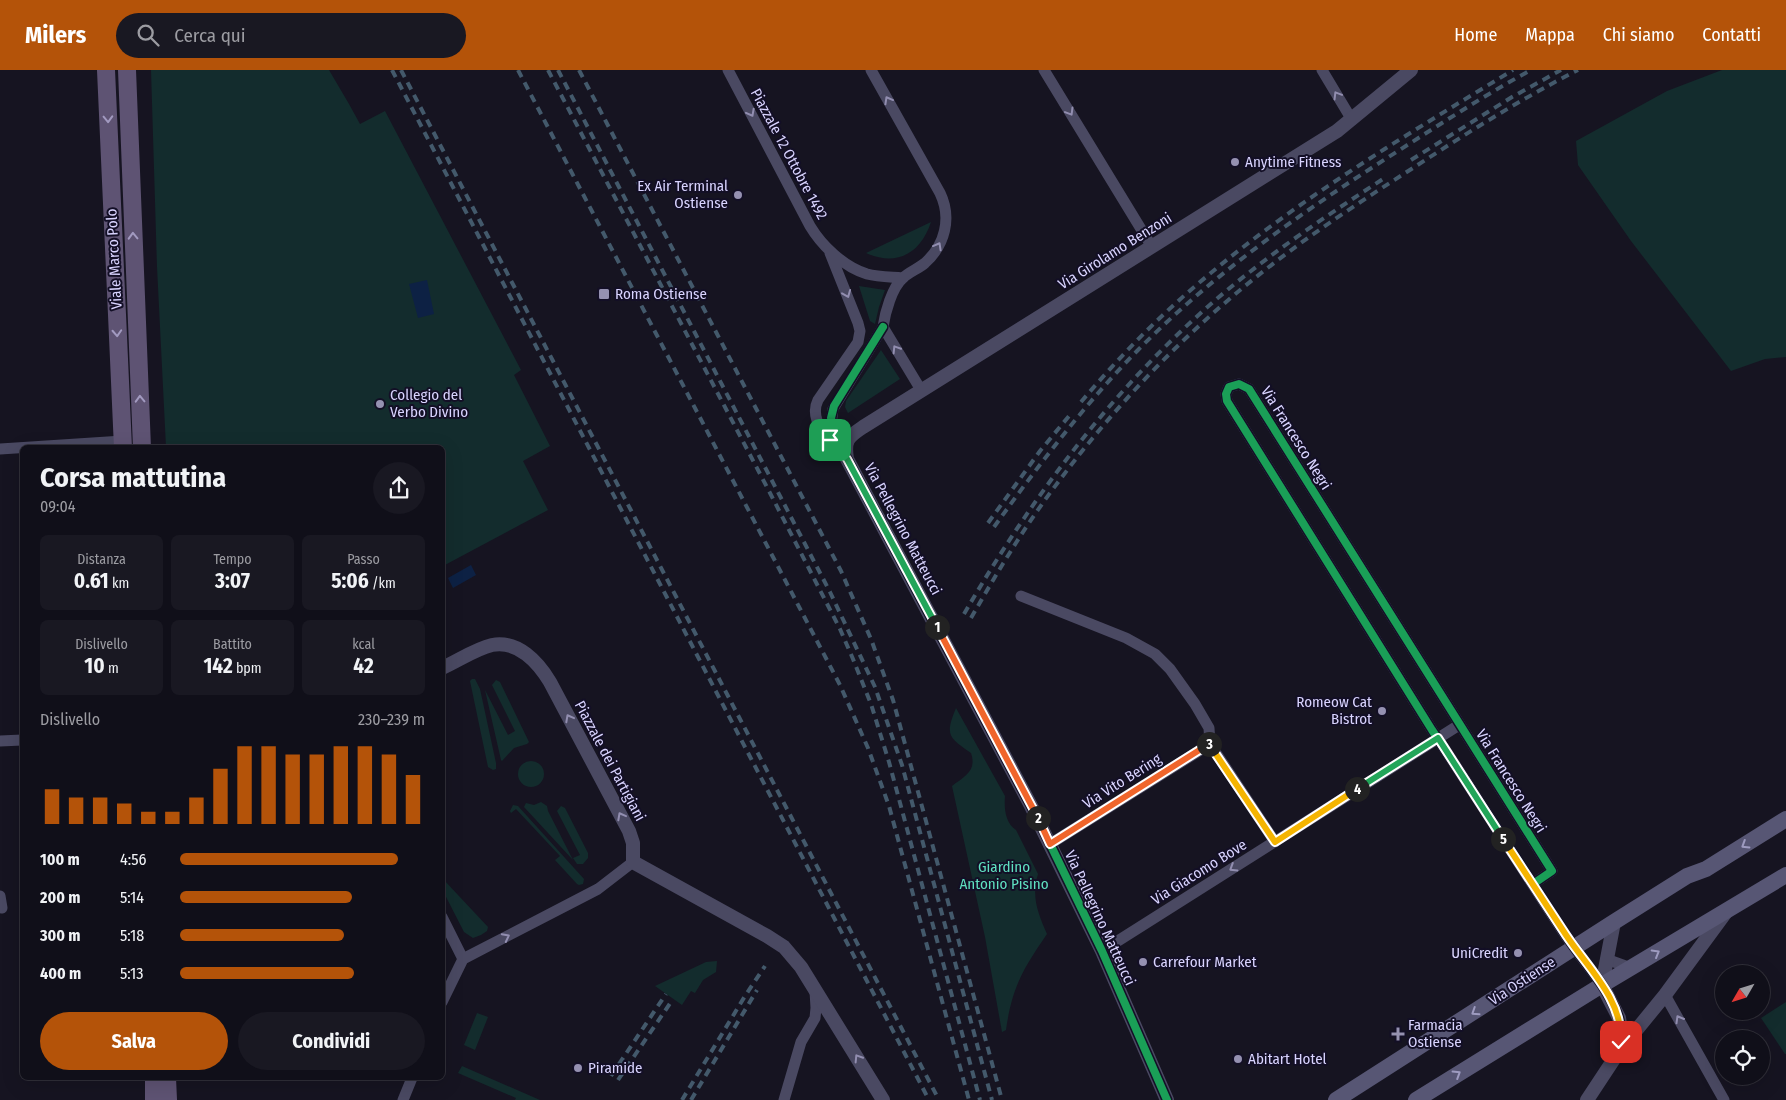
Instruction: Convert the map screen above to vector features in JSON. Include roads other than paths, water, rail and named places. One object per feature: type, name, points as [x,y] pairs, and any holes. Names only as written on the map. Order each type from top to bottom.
[{"type":"main road","name":"Viale Marco Polo","points":[[106,70],[123,444]]},
{"type":"main road","name":"Viale Marco Polo","points":[[127,70],[142,445]]},
{"type":"main road","name":"Via Ostiense","points":[[1336,1100],[1614,922],[1688,876],[1706,869],[1786,819]]},
{"type":"main road","points":[[1416,1100],[1602,985],[1786,875]]},
{"type":"main road","points":[[154,1080],[154,1100]]},
{"type":"main road","points":[[167,1080],[168,1100]]},
{"type":"street","name":"Piazzale 12 Ottobre 1492","points":[[728,70],[810,226],[820,240],[840,259],[861,272],[873,276],[902,278]]},
{"type":"street","points":[[847,459],[833,430],[832,412],[834,406],[883,327],[887,307],[902,278],[926,263],[936,250],[944,231],[946,209],[940,193],[872,70]]},
{"type":"street","points":[[1044,70],[1152,247]]},
{"type":"street","points":[[1322,70],[1352,120]]},
{"type":"street","name":"Via Girolamo Benzoni","points":[[847,459],[846,442],[852,434],[1287,163],[1352,120],[1411,70]]},
{"type":"street","name":"Piazzale 12 Ottobre 1492","points":[[829,249],[858,323],[860,334],[855,345],[818,400],[815,410],[821,429],[847,459]]},
{"type":"street","points":[[883,327],[921,390]]},
{"type":"street","name":"Via Francesco Negri","points":[[1532,884],[1552,871],[1249,389],[1239,384],[1229,387],[1226,394],[1227,401],[1438,738],[1532,884],[1602,985]]},
{"type":"street","points":[[98,445],[123,444]]},
{"type":"street","points":[[0,449],[20,448]]},
{"type":"street","name":"Via Pellegrino Matteucci","points":[[847,459],[1050,844],[1102,951],[1167,1100]]},
{"type":"street","points":[[1021,596],[1126,638],[1154,654],[1170,669],[1195,704],[1209,728],[1210,744],[1275,842]]},
{"type":"street","name":"Piazzale dei Partigiani","points":[[445,667],[484,648],[497,645],[517,649],[538,663],[550,682],[629,831],[633,842],[633,862]]},
{"type":"street","name":"Via Francesco Negri","points":[[1438,738],[1459,725]]},
{"type":"street","name":"Via Giacomo Bove","points":[[1102,951],[1438,738]]},
{"type":"street","points":[[0,741],[20,740]]},
{"type":"street","name":"Via Vito Bering","points":[[1050,844],[1210,744]]},
{"type":"street","points":[[445,996],[463,959],[598,889],[633,862],[777,942],[795,959],[883,1100]]},
{"type":"street","points":[[1586,1100],[1620,1050],[1665,995],[1726,912]]},
{"type":"street","points":[[445,922],[463,959]]},
{"type":"street","points":[[1614,922],[1602,985],[1619,1018],[1621,1030],[1620,1050]]},
{"type":"street","points":[[1606,959],[1631,968]]},
{"type":"street","points":[[784,1100],[801,1042],[815,1018],[815,991]]},
{"type":"street","points":[[1665,995],[1724,1100]]},
{"type":"street","points":[[403,1100],[411,1080]]},
{"type":"water","points":[[427,280],[434,314],[418,318],[409,284]]},
{"type":"water","points":[[471,565],[476,575],[453,588],[448,578]]},
{"type":"railway","points":[[392,70],[929,1100]]},
{"type":"railway","points":[[401,70],[939,1100]]},
{"type":"railway","points":[[518,70],[840,685],[868,748],[889,806],[969,1100]]},
{"type":"railway","points":[[548,70],[769,491],[840,629],[853,659],[871,704],[889,762],[980,1100]]},
{"type":"railway","points":[[558,70],[830,592],[875,687],[902,765],[992,1100]]},
{"type":"railway","points":[[579,70],[841,571],[871,639],[893,700],[1002,1100]]},
{"type":"railway","points":[[1081,402],[1156,321],[1189,291],[1242,248],[1355,168],[1513,70]]},
{"type":"railway","points":[[994,527],[1098,393],[1137,351],[1198,295],[1262,243],[1363,173],[1464,109],[1531,70]]},
{"type":"railway","points":[[1411,160],[1512,97],[1561,70]]},
{"type":"railway","points":[[971,618],[1024,531],[1047,497],[1082,452],[1105,423],[1155,368],[1209,317],[1236,293],[1319,230],[1494,117],[1578,70]]},
{"type":"railway","points":[[964,614],[1045,488],[1075,448],[1140,373],[1212,303],[1254,269],[1386,177]]},
{"type":"railway","points":[[988,523],[1040,451],[1069,416]]},
{"type":"railway","points":[[682,1100],[765,966]]},
{"type":"railway","points":[[691,1100],[757,990]]},
{"type":"railway","points":[[611,1076],[666,994]]},
{"type":"railway","points":[[618,1080],[673,999]]},
{"type":"place","name":"Anytime Fitness","points":[[1235,162]]},
{"type":"place","name":"Ex Air Terminal Ostiense","points":[[738,195]]},
{"type":"place","name":"Roma Ostiense","points":[[604,294]]},
{"type":"place","name":"Collegio del Verbo Divino","points":[[380,404]]},
{"type":"place","name":"Romeow Cat Bistrot","points":[[1382,711]]},
{"type":"place","name":"UniCredit","points":[[1518,953]]},
{"type":"place","name":"Carrefour Market","points":[[1143,962]]},
{"type":"place","name":"Farmacia Ostiense","points":[[1398,1034]]},
{"type":"place","name":"Abitart Hotel","points":[[1238,1059]]},
{"type":"place","name":"Piramide","points":[[578,1068]]},
{"type":"park label","name":"Giardino Antonio Pisino","points":[[1004,876]]}]
